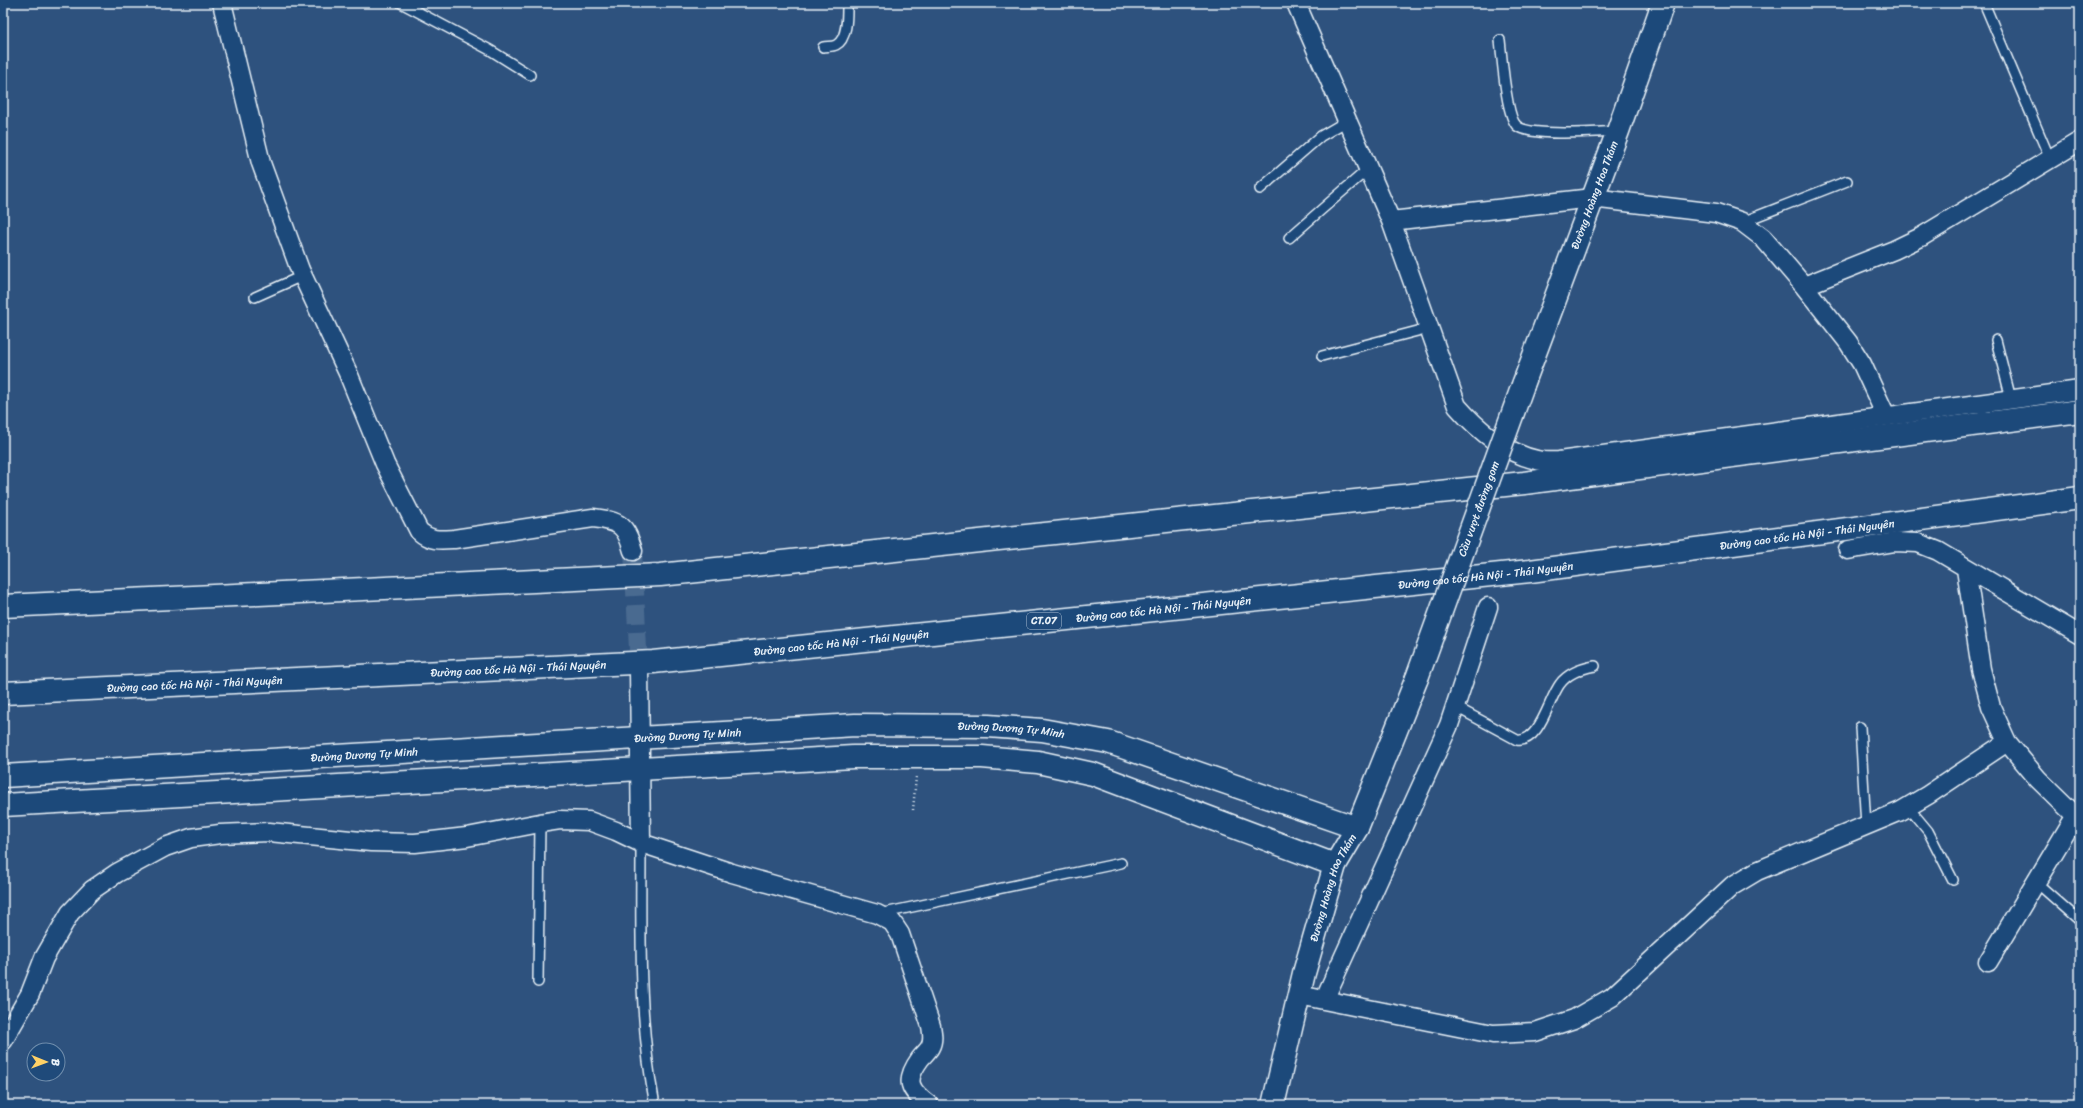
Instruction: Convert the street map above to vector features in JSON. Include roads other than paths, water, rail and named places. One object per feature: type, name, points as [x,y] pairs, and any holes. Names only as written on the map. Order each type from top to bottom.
[{"type":"main road","name":"Đường Hoàng Hoa Thám","points":[[1523,385],[1618,132],[1663,3]]},
{"type":"main road","name":"Cầu vượt đường gom","points":[[1417,678],[1523,385]]},
{"type":"main road","points":[[3,606],[660,575],[1524,483],[2080,411]]},
{"type":"main road","name":"Đường cao tốc Hà Nội - Thái Nguyên","points":[[3,693],[653,662],[1530,571],[2080,498]]},
{"type":"main road","name":"Đường Hoàng Hoa Thám","points":[[1273,1105],[1299,995],[1335,865],[1357,828],[1417,678]]},
{"type":"main road","name":"Đường Dương Tự Minh","points":[[3,776],[855,726],[988,726],[1042,730],[1108,742],[1357,828]]},
{"type":"main road","points":[[3,805],[853,757],[996,758],[1038,762],[1093,774],[1335,865]]},
{"type":"street","points":[[222,3],[261,163],[302,276],[348,373],[385,464],[419,531],[426,537],[434,540],[454,539],[593,518],[610,520],[621,525],[628,535],[633,551]]},
{"type":"street","points":[[1297,4],[1391,221],[1457,406],[1477,428],[1493,439],[1519,453],[1538,460],[1559,461],[2080,390]]},
{"type":"street","points":[[1804,286],[1894,250],[1921,237],[2080,141]]},
{"type":"street","points":[[1391,221],[1592,198],[1716,213],[1742,222],[1763,238],[1804,286],[1848,342],[1862,364],[1886,416]]},
{"type":"street","points":[[1848,550],[1895,542],[1918,543],[1938,551],[1966,569],[2080,635]]},
{"type":"street","points":[[1966,569],[1981,669],[1991,707],[2007,742],[2038,779],[2077,819],[1988,962]]},
{"type":"street","points":[[1324,1000],[1456,707],[1488,607]]},
{"type":"street","points":[[639,669],[641,844]]},
{"type":"street","points":[[1299,995],[1493,1034],[1535,1032],[1574,1019],[1612,997],[1732,886],[1757,872],[1908,807],[1928,796],[2007,742]]},
{"type":"street","points":[[3,1041],[30,994],[44,958],[70,913],[92,890],[104,881],[165,847],[191,838],[220,834],[269,832],[371,842],[415,843],[467,837],[560,820],[589,821],[616,831],[641,844],[732,873],[878,914],[892,922],[900,934],[931,1026],[932,1037],[930,1046],[912,1072],[910,1081],[912,1090],[929,1105]]},
{"type":"lane","points":[[401,3],[490,50],[530,75]]},
{"type":"lane","points":[[823,46],[835,46],[840,43],[844,34],[847,3]]},
{"type":"lane","points":[[1984,3],[2050,159]]},
{"type":"lane","points":[[1500,40],[1509,112],[1516,126],[1530,132],[1618,132]]},
{"type":"lane","points":[[1260,189],[1321,136],[1348,121]]},
{"type":"lane","points":[[1289,238],[1368,169]]},
{"type":"lane","points":[[1742,222],[1847,181]]},
{"type":"lane","points":[[255,297],[302,276]]},
{"type":"lane","points":[[1322,356],[1429,328]]},
{"type":"lane","points":[[1996,340],[2011,399]]},
{"type":"lane","points":[[1456,707],[1517,740],[1522,741],[1528,738],[1542,720],[1560,684],[1569,675],[1595,666]]},
{"type":"lane","points":[[1860,728],[1866,826]]},
{"type":"lane","points":[[1908,807],[1928,831],[1953,880]]},
{"type":"lane","points":[[538,982],[540,823]]},
{"type":"lane","points":[[641,844],[641,971],[647,1048],[655,1105]]},
{"type":"lane","points":[[878,914],[1121,864]]},
{"type":"lane","points":[[2037,883],[2080,921]]},
{"type":"tunnel","points":[[633,551],[639,669]]}]
